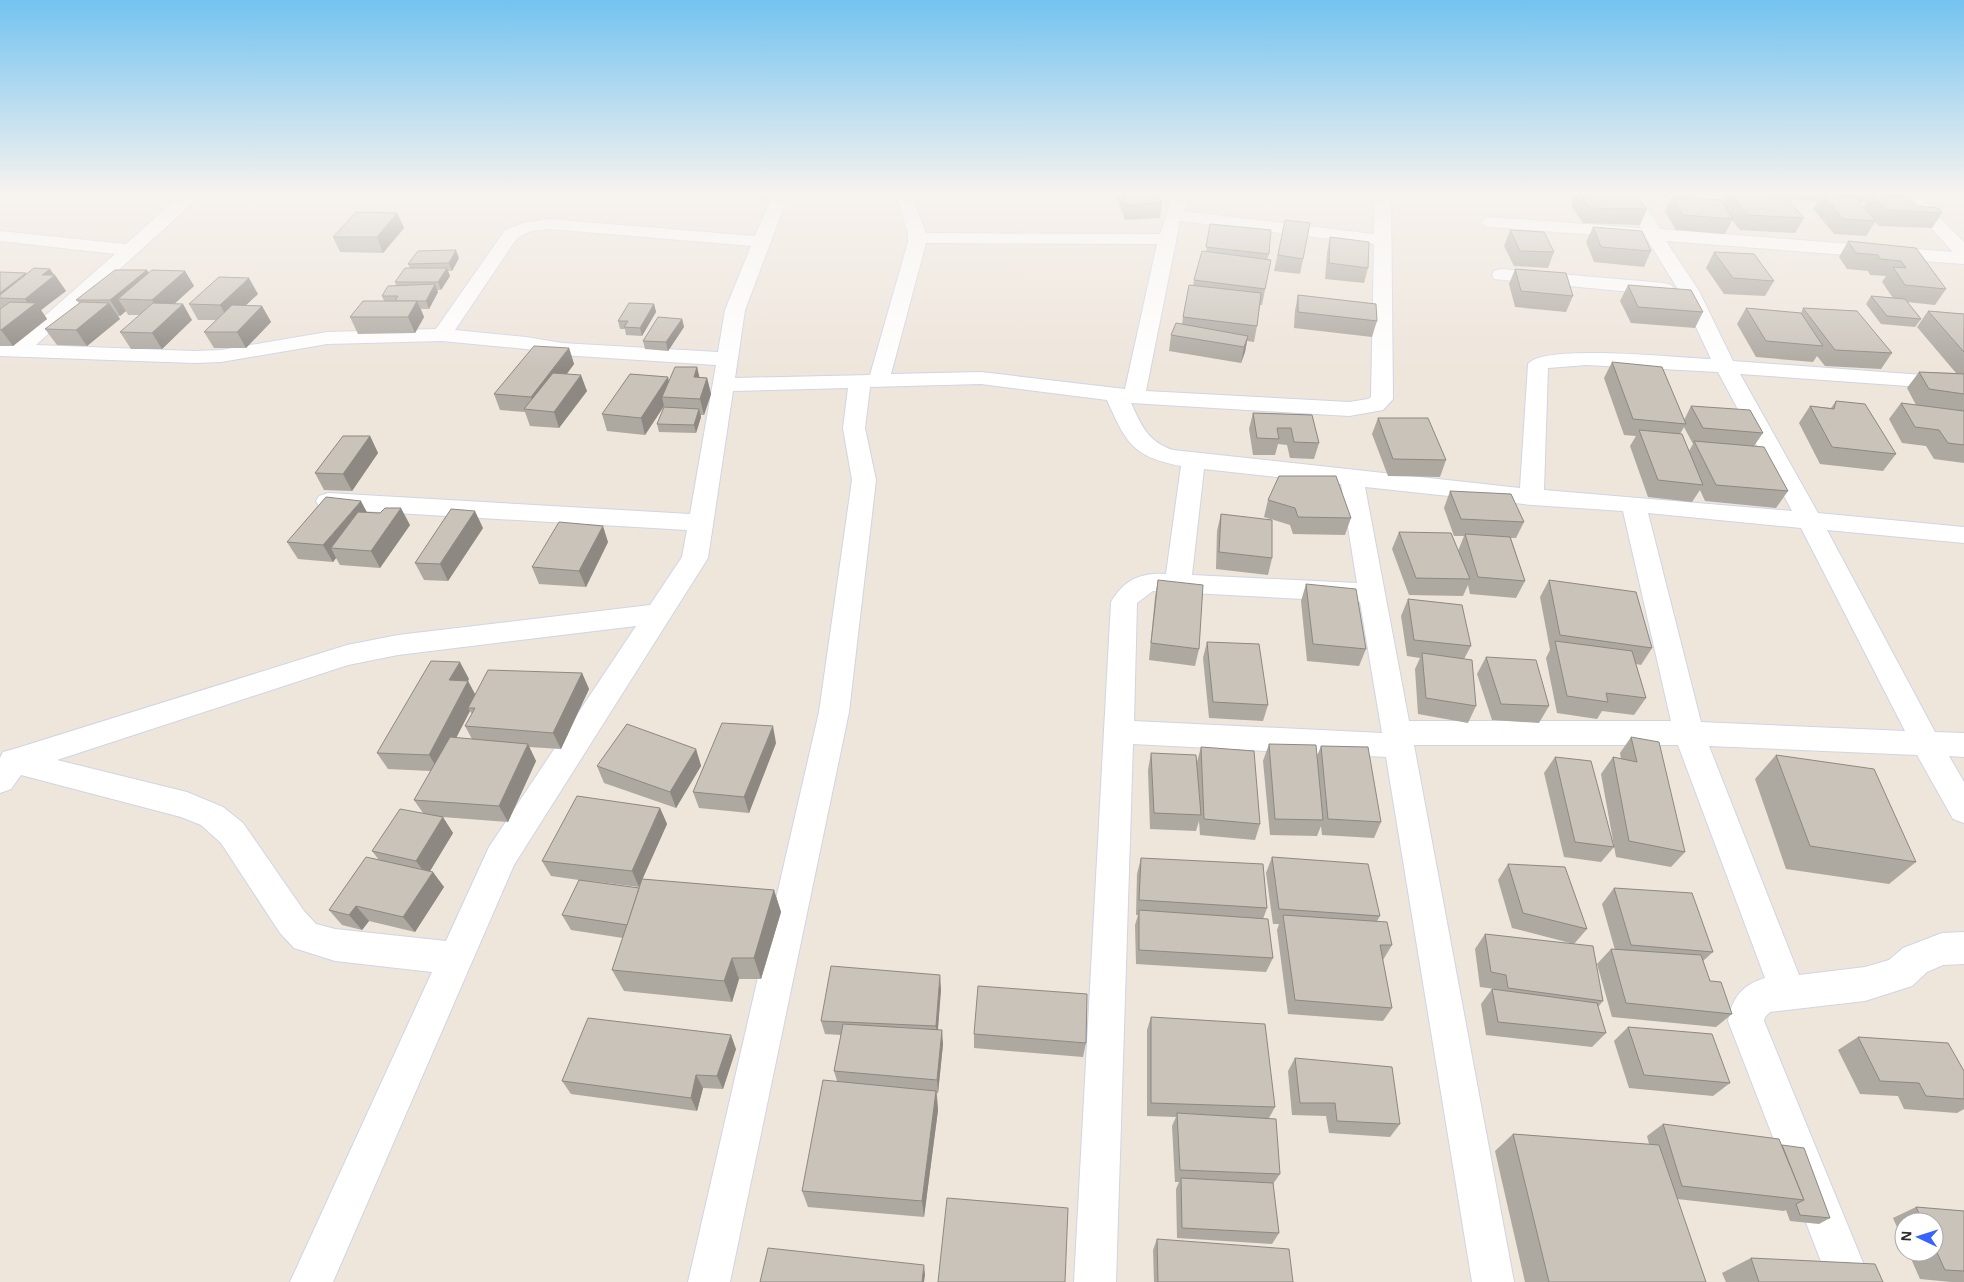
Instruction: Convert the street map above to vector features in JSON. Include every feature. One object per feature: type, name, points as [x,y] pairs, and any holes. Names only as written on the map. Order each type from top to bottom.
[{"type":"street","points":[[9,350],[129,251]]},
{"type":"street","points":[[442,335],[500,251]]},
{"type":"street","points":[[311,1282],[501,857],[695,558],[735,310],[758,251]]},
{"type":"street","points":[[709,1282],[834,712],[864,480],[854,428],[913,251]]},
{"type":"street","points":[[1166,251],[1125,396],[1139,440],[1149,448],[1164,455],[1193,461],[1532,497],[1634,504],[1964,535]]},
{"type":"street","points":[[9,350],[194,357],[221,356],[327,338],[442,335],[526,342],[562,349],[726,372],[869,381],[980,378],[1125,396],[1349,409],[1375,405],[1382,399],[1383,251]]},
{"type":"street","points":[[1663,251],[1689,291],[1724,366],[1810,521],[1926,743],[1964,810]]},
{"type":"street","points":[[1863,251],[1964,258]]},
{"type":"street","points":[[1500,275],[1689,291]]},
{"type":"street","points":[[1532,497],[1538,364],[1558,359],[1724,366],[1964,384]]},
{"type":"street","points":[[1178,583],[1193,461]]},
{"type":"street","points":[[1352,478],[1493,1282]]},
{"type":"street","points":[[328,501],[701,523]]},
{"type":"street","points":[[1634,504],[1689,733],[1786,990],[1762,996],[1748,1008],[1746,1021],[1850,1282]]},
{"type":"street","points":[[1095,1282],[1124,602],[1130,592],[1140,585],[1151,582],[1372,593]]},
{"type":"street","points":[[5,766],[347,655],[374,648],[659,614]]},
{"type":"street","points":[[1119,732],[1398,739],[1689,733],[1964,745]]},
{"type":"street","points":[[5,766],[187,805],[212,816],[232,833],[292,922],[306,937],[335,946],[456,958]]},
{"type":"street","points":[[1762,996],[1866,984],[1898,974],[1915,960],[1942,949],[1964,948]]},
{"type":"building","points":[[418,251],[456,251],[449,263],[408,264]]},
{"type":"building","points":[[1202,251],[1271,260],[1265,289],[1194,280]]},
{"type":"building","points":[[1240,251],[1269,251],[1269,254]]},
{"type":"building","points":[[1279,251],[1305,251],[1303,259],[1278,255]]},
{"type":"building","points":[[1329,251],[1369,251],[1368,268],[1329,263]]},
{"type":"building","points":[[1520,251],[1553,251],[1554,252]]},
{"type":"building","points":[[1855,251],[1918,251],[1946,289],[1905,285],[1893,267],[1906,268],[1901,261],[1880,259],[1878,255],[1856,253]]},
{"type":"building","points":[[1714,252],[1754,254],[1774,281],[1733,278]]},
{"type":"building","points":[[34,268],[50,269],[42,275],[55,275],[25,299],[0,298],[0,295]]},
{"type":"building","points":[[405,268],[447,268],[438,282],[395,282]]},
{"type":"building","points":[[1515,269],[1566,273],[1573,296],[1521,291]]},
{"type":"building","points":[[115,270],[147,270],[110,300],[76,300]]},
{"type":"building","points":[[152,270],[185,271],[152,300],[118,299]]},
{"type":"building","points":[[0,272],[26,273],[0,293]]},
{"type":"building","points":[[219,277],[249,278],[220,305],[189,304]]},
{"type":"building","points":[[435,284],[426,301],[395,301],[398,296],[382,296],[388,286]]},
{"type":"building","points":[[1189,285],[1261,293],[1257,326],[1183,317]]},
{"type":"building","points":[[1628,285],[1691,290],[1703,312],[1638,307]]},
{"type":"building","points":[[1298,295],[1376,304],[1377,321],[1298,312]]},
{"type":"building","points":[[1871,296],[1905,299],[1921,319],[1887,316]]},
{"type":"building","points":[[363,301],[417,301],[408,317],[350,317]]},
{"type":"building","points":[[10,302],[36,303],[0,330],[0,309]]},
{"type":"building","points":[[81,302],[109,303],[76,330],[45,329]]},
{"type":"building","points":[[153,303],[183,304],[152,333],[120,332]]},
{"type":"building","points":[[629,303],[654,304],[640,328],[624,327],[628,321],[618,321]]},
{"type":"building","points":[[232,305],[262,306],[237,332],[204,332]]},
{"type":"building","points":[[1746,308],[1801,313],[1823,346],[1766,341]]},
{"type":"building","points":[[1803,308],[1857,311],[1892,353],[1835,350]]},
{"type":"building","points":[[1928,311],[1964,314],[1964,352]]},
{"type":"building","points":[[658,317],[682,319],[666,342],[643,341]]},
{"type":"building","points":[[1176,323],[1248,336],[1244,347],[1171,335]]},
{"type":"building","points":[[534,346],[569,348],[531,397],[494,394]]},
{"type":"building","points":[[1612,362],[1662,367],[1686,424],[1633,419]]},
{"type":"building","points":[[675,367],[697,367],[694,377],[707,378],[700,399],[662,397]]},
{"type":"building","points":[[1919,372],[1964,374],[1964,394],[1929,389]]},
{"type":"building","points":[[553,373],[581,375],[554,412],[524,409]]},
{"type":"building","points":[[630,374],[668,377],[641,418],[602,414]]},
{"type":"building","points":[[1836,401],[1865,404],[1896,454],[1832,447],[1810,406],[1834,409]]},
{"type":"building","points":[[1901,403],[1964,411],[1964,445],[1948,443],[1939,430],[1915,427]]},
{"type":"building","points":[[1691,406],[1750,410],[1763,433],[1703,428]]},
{"type":"building","points":[[664,407],[699,409],[694,425],[657,424]]},
{"type":"building","points":[[1253,413],[1312,415],[1319,443],[1294,442],[1291,428],[1277,428],[1279,439],[1257,438]]},
{"type":"building","points":[[1378,418],[1428,418],[1446,460],[1393,459]]},
{"type":"building","points":[[1639,430],[1682,434],[1703,485],[1658,480]]},
{"type":"building","points":[[343,436],[370,436],[343,474],[315,473]]},
{"type":"building","points":[[1694,441],[1764,447],[1788,491],[1716,485]]},
{"type":"building","points":[[1279,476],[1336,476],[1351,518],[1298,517],[1295,508],[1268,500]]},
{"type":"building","points":[[1450,491],[1511,494],[1524,522],[1461,519]]},
{"type":"building","points":[[326,497],[361,501],[323,545],[287,542]]},
{"type":"building","points":[[385,508],[401,508],[371,551],[331,548],[358,512],[380,513]]},
{"type":"building","points":[[451,509],[475,511],[440,564],[415,563]]},
{"type":"building","points":[[1221,514],[1272,520],[1272,558],[1219,552]]},
{"type":"building","points":[[559,522],[603,526],[579,571],[532,567]]},
{"type":"building","points":[[1399,532],[1451,533],[1470,579],[1416,578]]},
{"type":"building","points":[[1465,534],[1510,537],[1525,581],[1478,577]]},
{"type":"building","points":[[1158,580],[1203,585],[1199,649],[1151,643]]},
{"type":"building","points":[[1549,580],[1636,592],[1652,648],[1560,635]]},
{"type":"building","points":[[1306,584],[1356,589],[1366,649],[1313,644]]},
{"type":"building","points":[[1408,599],[1462,605],[1471,646],[1414,640]]},
{"type":"building","points":[[1555,641],[1632,651],[1646,698],[1606,693],[1608,702],[1567,696]]},
{"type":"building","points":[[1207,642],[1259,644],[1268,705],[1213,702]]},
{"type":"building","points":[[1422,653],[1472,660],[1476,706],[1426,698]]},
{"type":"building","points":[[1486,657],[1536,660],[1549,706],[1501,704]]},
{"type":"building","points":[[431,661],[460,662],[449,680],[468,681],[429,755],[377,753]]},
{"type":"building","points":[[488,670],[582,673],[553,733],[465,726],[475,708],[468,708]]},
{"type":"building","points":[[722,723],[773,726],[744,797],[693,792]]},
{"type":"building","points":[[627,724],[696,749],[670,792],[597,766]]},
{"type":"building","points":[[450,737],[528,744],[499,806],[414,800]]},
{"type":"building","points":[[1631,737],[1659,742],[1685,852],[1629,841],[1613,757],[1637,762]]},
{"type":"building","points":[[1269,744],[1316,745],[1323,820],[1275,819]]},
{"type":"building","points":[[1321,746],[1368,747],[1381,822],[1328,819]]},
{"type":"building","points":[[1201,747],[1254,751],[1260,824],[1204,819]]},
{"type":"building","points":[[1151,753],[1196,755],[1201,815],[1154,813]]},
{"type":"building","points":[[1776,755],[1874,769],[1916,862],[1810,846]]},
{"type":"building","points":[[1555,757],[1591,761],[1614,847],[1575,842]]},
{"type":"building","points":[[577,796],[660,808],[632,871],[542,861]]},
{"type":"building","points":[[400,809],[443,817],[416,861],[372,851]]},
{"type":"building","points":[[366,857],[433,872],[403,917],[356,906],[349,915],[329,910]]},
{"type":"building","points":[[1272,857],[1368,864],[1380,916],[1279,909]]},
{"type":"building","points":[[1141,858],[1263,864],[1267,908],[1139,900]]},
{"type":"building","points":[[1508,864],[1565,867],[1587,929],[1523,913]]},
{"type":"building","points":[[642,879],[774,890],[754,958],[732,958],[724,981],[612,970]]},
{"type":"building","points":[[579,880],[639,888],[627,925],[562,915]]},
{"type":"building","points":[[1614,888],[1692,893],[1713,952],[1631,945]]},
{"type":"building","points":[[1139,910],[1268,919],[1273,958],[1139,950]]},
{"type":"building","points":[[1283,915],[1387,922],[1392,945],[1380,945],[1392,1008],[1295,1000]]},
{"type":"building","points":[[1485,934],[1593,946],[1603,1001],[1508,988],[1506,975],[1491,972]]},
{"type":"building","points":[[1611,949],[1701,955],[1710,981],[1721,982],[1732,1014],[1626,1003]]},
{"type":"building","points":[[831,966],[940,975],[936,1026],[821,1021]]},
{"type":"building","points":[[978,986],[1087,994],[1086,1043],[974,1034]]},
{"type":"building","points":[[1492,989],[1597,1003],[1606,1033],[1498,1022]]},
{"type":"building","points":[[1151,1017],[1265,1024],[1275,1107],[1151,1103]]},
{"type":"building","points":[[588,1018],[731,1035],[717,1076],[696,1075],[691,1098],[562,1081]]},
{"type":"building","points":[[843,1024],[942,1030],[937,1080],[834,1071]]},
{"type":"building","points":[[1628,1027],[1712,1034],[1730,1083],[1644,1075]]},
{"type":"building","points":[[1858,1037],[1948,1043],[1964,1071],[1964,1099],[1926,1096],[1919,1083],[1880,1081]]},
{"type":"building","points":[[1295,1058],[1392,1067],[1400,1124],[1337,1121],[1335,1103],[1300,1103]]},
{"type":"building","points":[[823,1080],[936,1091],[922,1201],[802,1191]]},
{"type":"building","points":[[1177,1113],[1276,1119],[1280,1174],[1180,1170]]},
{"type":"building","points":[[1663,1124],[1779,1139],[1804,1200],[1682,1186]]},
{"type":"building","points":[[1513,1134],[1659,1145],[1706,1282],[1549,1282]]},
{"type":"building","points":[[1782,1145],[1804,1148],[1830,1218],[1800,1215],[1796,1204],[1804,1200]]},
{"type":"building","points":[[1181,1178],[1273,1183],[1279,1233],[1182,1228]]},
{"type":"building","points":[[947,1198],[1068,1208],[1065,1282],[938,1282]]},
{"type":"building","points":[[1916,1207],[1964,1211],[1964,1271],[1945,1270],[1941,1262],[1944,1262],[1944,1212],[1918,1212]]},
{"type":"building","points":[[1157,1239],[1289,1249],[1293,1282],[1158,1282]]},
{"type":"building","points":[[768,1248],[924,1265],[922,1282],[760,1282]]},
{"type":"building","points":[[1751,1258],[1875,1264],[1883,1282],[1759,1282]]}]
